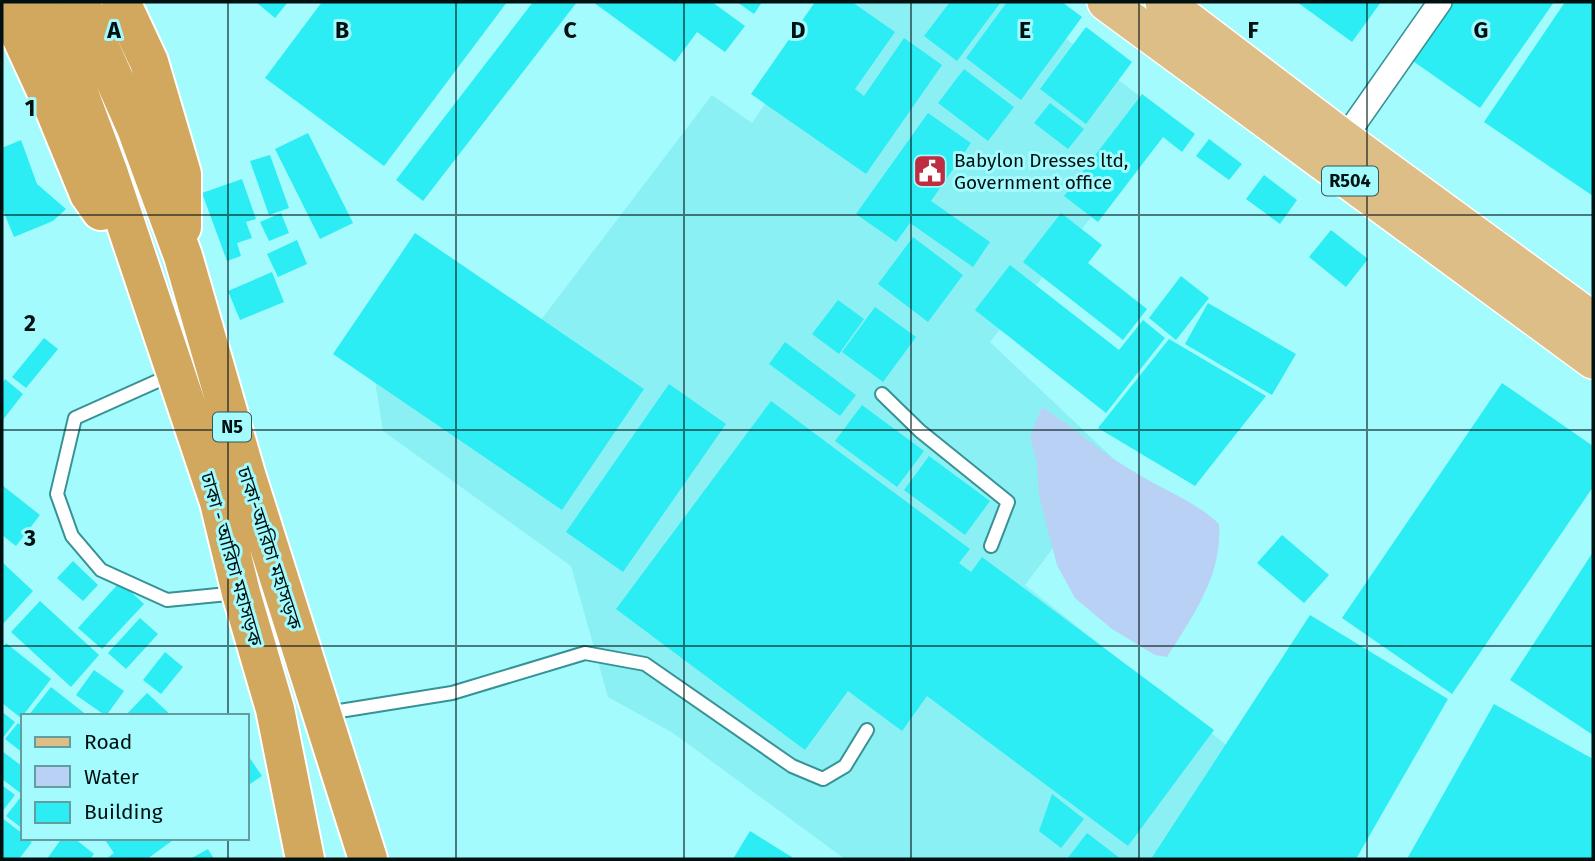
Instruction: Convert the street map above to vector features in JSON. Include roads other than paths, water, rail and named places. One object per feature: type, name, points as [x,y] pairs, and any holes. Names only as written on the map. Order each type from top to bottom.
[{"type":"highway","points":[[5,2],[53,106],[89,194],[139,265]]},
{"type":"highway","name":"N5","points":[[39,2],[71,72],[139,265]]},
{"type":"highway","name":"ঢাকা-আরিচা মহাসড়ক","points":[[80,2],[136,128],[183,256],[246,474],[368,859]]},
{"type":"highway","points":[[121,2],[149,62],[182,174],[183,256]]},
{"type":"highway","name":"ঢাকা - আরিচা মহাসড়ক","points":[[139,265],[219,502],[275,709],[305,859]]},
{"type":"main road","name":"R504","points":[[1106,2],[1593,360]]},
{"type":"main road","name":"R504","points":[[1180,10],[1344,139],[1593,321]]},
{"type":"street","points":[[1344,139],[1440,2]]},
{"type":"lane","points":[[174,373],[75,418],[57,494],[72,536],[102,570],[167,600],[242,593]]},
{"type":"lane","points":[[882,394],[920,431],[1008,502],[991,546]]},
{"type":"lane","points":[[323,714],[452,693],[585,653],[645,664],[792,766],[822,779],[845,766],[867,730]]},
{"type":"water","points":[[1042,407],[1124,466],[1190,503],[1219,524],[1219,542],[1211,577],[1196,610],[1167,657],[1155,655],[1112,629],[1075,598],[1057,565],[1039,496],[1037,463],[1030,436]]},
{"type":"place","name":"Babylon Dresses ltd, Government office","points":[[930,171]]}]
